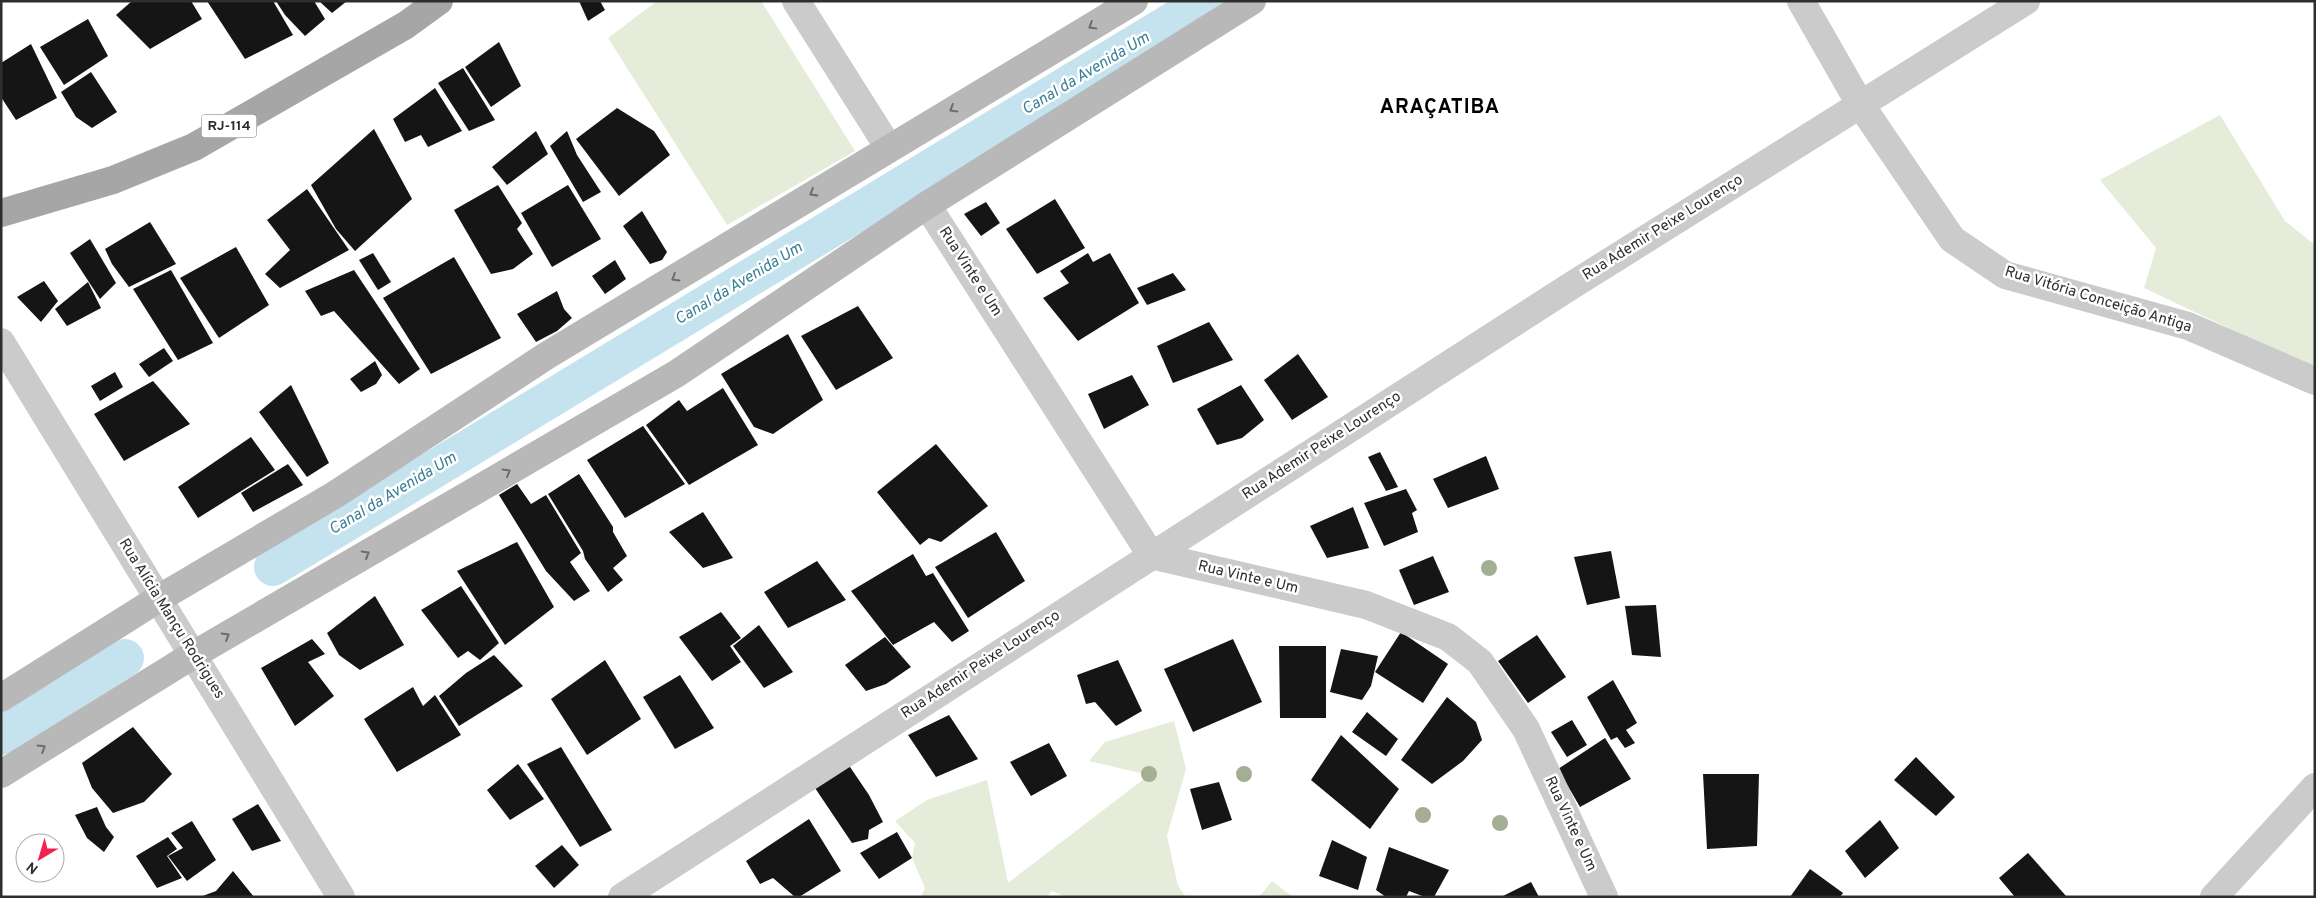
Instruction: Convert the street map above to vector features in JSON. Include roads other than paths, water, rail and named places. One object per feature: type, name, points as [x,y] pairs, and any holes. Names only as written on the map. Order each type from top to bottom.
[{"type":"main road","name":"RJ-114","points":[[1,212],[113,180],[194,146],[406,25],[440,1]]},
{"type":"street","points":[[796,1],[889,148]]},
{"type":"street","points":[[1,698],[163,607],[546,356],[1134,1]]},
{"type":"street","points":[[1,774],[188,647],[676,374],[927,205],[1252,1]]},
{"type":"street","name":"Rua Vitória Conceição Antiga","points":[[1800,1],[1860,104],[1952,239],[2005,275],[2188,326],[2315,380]]},
{"type":"street","name":"Rua Ademir Peixe Lourenço","points":[[622,897],[1574,284],[2026,1]]},
{"type":"street","name":"Rua Vinte e Um","points":[[927,205],[1151,555],[1366,605],[1448,638],[1480,662],[1526,729],[1604,897]]},
{"type":"street","name":"Rua Alícia Mançu Rodrigues","points":[[1,342],[341,897]]},
{"type":"street","points":[[2214,897],[2315,787]]},
{"type":"waterway","name":"Canal da Avenida Um","points":[[273,567],[1206,1]]},
{"type":"waterway","name":"Canal da Avenida Um","points":[[1,736],[125,658]]},
{"type":"district","name":"ARAÇATIBA","points":[[1440,108]]}]
